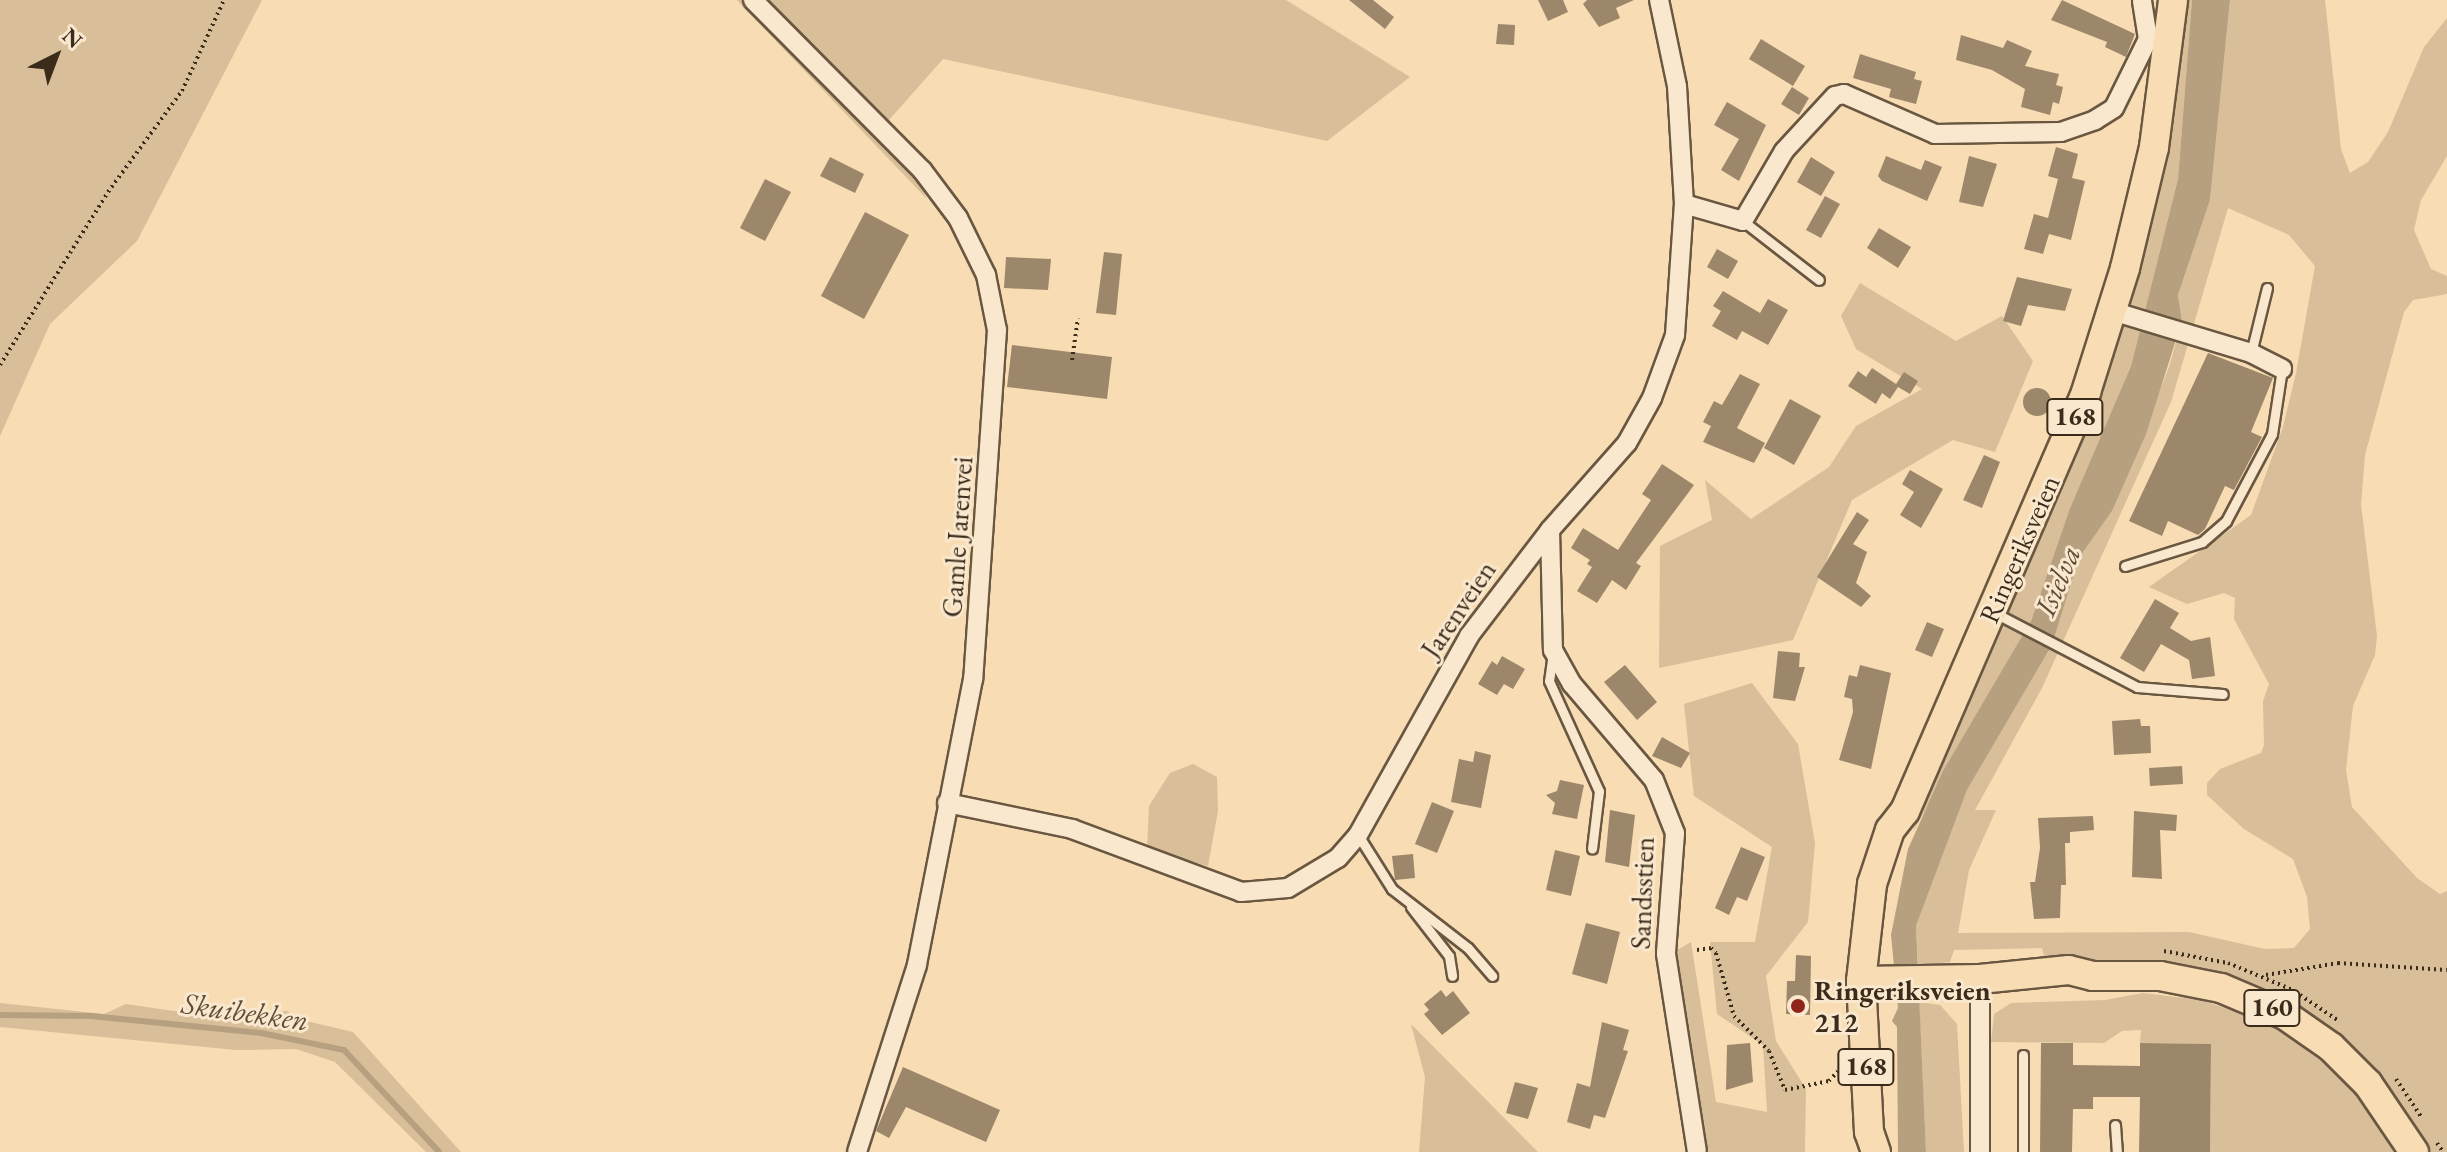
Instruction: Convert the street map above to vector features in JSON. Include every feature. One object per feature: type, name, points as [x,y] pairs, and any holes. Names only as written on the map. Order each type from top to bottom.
[{"type":"main road","name":"Ringeriksveien","points":[[1878,1152],[1878,981],[1872,884],[1890,830],[1905,811],[2074,420],[2112,311],[2154,147],[2173,0]]},
{"type":"main road","name":"160","points":[[1878,981],[1980,979],[2036,970],[2069,970],[2093,976],[2194,981],[2253,999],[2331,1047],[2368,1084],[2408,1147]]},
{"type":"street","name":"Gamle Jarenvei","points":[[753,0],[922,170],[958,218],[986,275],[997,330],[981,613],[917,965],[857,1152]]},
{"type":"street","name":"Jarenveien","points":[[947,803],[1072,829],[1223,887],[1260,894],[1314,876],[1358,835],[1469,636],[1550,530],[1627,443],[1652,398],[1675,335],[1684,204],[1677,86],[1659,0]]},
{"type":"street","points":[[1684,204],[1743,221],[1784,151],[1835,96],[1866,102],[1905,125],[1935,134],[1971,136],[2061,132],[2114,108],[2148,39],[2142,0]]},
{"type":"street","points":[[2112,311],[2251,353],[2282,369]]},
{"type":"street","name":"Sandsstien","points":[[1550,530],[1553,650],[1572,684],[1654,780],[1675,833],[1666,954],[1697,1151]]},
{"type":"street","points":[[1980,979],[1980,1152]]},
{"type":"lane","points":[[1743,221],[1819,280]]},
{"type":"lane","points":[[2251,353],[2267,288]]},
{"type":"lane","points":[[2125,566],[2178,553],[2202,542],[2226,521],[2272,434],[2282,369]]},
{"type":"lane","points":[[1991,611],[2137,687],[2223,694]]},
{"type":"lane","points":[[1553,650],[1549,681],[1565,723],[1585,751],[1599,791],[1592,849]]},
{"type":"lane","points":[[1358,835],[1392,889],[1468,948],[1492,976]]},
{"type":"lane","points":[[1408,901],[1449,956],[1452,976]]},
{"type":"lane","points":[[2023,1055],[2023,1152]]},
{"type":"lane","points":[[2115,1125],[2117,1152]]},
{"type":"path","points":[[0,365],[108,192],[182,91],[224,0]]},
{"type":"path","points":[[1072,360],[1078,318]]},
{"type":"path","points":[[1697,950],[1711,948],[1716,953],[1734,1016],[1769,1051],[1785,1090],[1829,1081],[1838,1071]]},
{"type":"path","points":[[2264,975],[2338,963],[2447,970]]},
{"type":"shaded area","points":[[0,0],[262,0],[137,241],[50,324],[0,436]]},
{"type":"shaded area","points":[[737,0],[1286,0],[1410,77],[1327,141],[943,59],[889,120],[927,199]]},
{"type":"shaded area","points":[[2185,0],[2192,0],[2178,179],[2131,366],[2070,508],[2031,621],[1913,832],[1930,782],[2000,626],[2006,625],[2009,602],[2133,293]]},
{"type":"shaded area","points":[[2230,0],[2325,0],[2341,149],[2350,173],[2368,162],[2388,132],[2424,47],[2447,18],[2447,156],[2421,200],[2414,230],[2431,269],[2447,276],[2447,294],[2413,300],[2404,312],[2365,455],[2361,504],[2377,636],[2375,655],[2353,706],[2346,770],[2352,807],[2417,878],[2440,894],[2447,891],[2447,1152],[2425,1152],[2384,1084],[2357,1053],[2303,1008],[2268,989],[2177,965],[2046,964],[2042,948],[1954,950],[1950,962],[1918,965],[1916,926],[1967,790],[2052,645],[2079,558],[2112,511],[2169,367],[2182,321],[2178,295],[2210,200]],"holes":[[[2228,208],[2289,235],[2315,266],[2283,427],[2251,515],[2149,587],[2187,604],[2224,593],[2235,598],[2234,619],[2269,684],[2263,701],[2264,745],[2261,753],[2220,769],[2207,783],[2207,795],[2244,829],[2293,859],[2307,897],[2310,929],[2294,948],[2265,949],[2189,932],[1958,933],[1969,870],[1996,810],[1975,810],[2042,688],[2171,402]]]},
{"type":"shaded area","points":[[1860,283],[1956,341],[2002,316],[2033,361],[1995,452],[1953,440],[1852,500],[1793,640],[1659,668],[1660,546],[1712,520],[1705,480],[1751,519],[1829,467],[1856,426],[1922,389],[1856,349],[1841,316]]},
{"type":"shaded area","points":[[1752,683],[1798,744],[1815,843],[1808,922],[1766,976],[1776,1041],[1806,1089],[1805,1152],[1708,1152],[1672,953],[1691,942],[1716,1102],[1767,1112],[1763,1045],[1717,1014],[1710,942],[1755,942],[1772,847],[1694,796],[1684,704]]},
{"type":"shaded area","points":[[1193,764],[1217,777],[1218,811],[1208,866],[1147,849],[1149,806],[1170,773]]},
{"type":"shaded area","points":[[2143,993],[2201,1000],[2270,1023],[2344,1078],[2373,1111],[2394,1152],[2210,1152],[2211,1044],[2140,1043],[2141,1030],[2122,1031],[2104,1043],[1991,1042],[1994,1014],[2011,1003],[2105,1000]]},
{"type":"shaded area","points":[[1919,1002],[1940,1005],[1957,1024],[1964,1152],[1926,1152]]},
{"type":"shaded area","points":[[0,1003],[104,1014],[126,1004],[208,1016],[287,1011],[306,1021],[353,1032],[461,1152],[426,1152],[335,1062],[296,1049],[236,1050],[0,1027]]},
{"type":"shaded area","points":[[1411,1024],[1538,1152],[1419,1152],[1425,1077]]},
{"type":"water","name":"Isielva","points":[[2192,0],[2230,0],[2210,200],[2178,295],[2182,321],[2146,434],[2112,511],[2079,558],[2052,645],[1967,790],[1916,926],[1926,1152],[1898,1152],[1897,1027],[1892,1021],[1898,1008],[1891,935],[1908,849],[1943,771],[2031,621],[2070,508],[2131,366],[2178,179]]},
{"type":"building","points":[[1349,0],[1373,0],[1394,17],[1385,29]]},
{"type":"building","points":[[1538,0],[1563,0],[1568,12],[1548,21]]},
{"type":"building","points":[[1587,0],[1634,0],[1616,8],[1620,18],[1599,27],[1583,4]]},
{"type":"building","points":[[2062,0],[2135,34],[2126,57],[2105,47],[2107,42],[2051,20]]},
{"type":"building","points":[[1498,24],[1515,25],[1514,45],[1496,44]]},
{"type":"building","points":[[1961,35],[2003,48],[2007,40],[2032,51],[2025,66],[2059,74],[2056,85],[2063,87],[2059,104],[2053,102],[2050,115],[2021,107],[2025,89],[1992,70],[1956,60]]},
{"type":"building","points":[[1761,39],[1805,66],[1793,86],[1749,59]]},
{"type":"building","points":[[1860,54],[1916,72],[1914,79],[1922,81],[1916,104],[1889,97],[1891,89],[1853,78]]},
{"type":"building","points":[[1792,87],[1809,98],[1799,115],[1781,104]]},
{"type":"building","points":[[1727,102],[1766,125],[1739,181],[1721,170],[1739,139],[1714,125]]},
{"type":"building","points":[[2056,147],[2078,154],[2072,178],[2085,181],[2071,240],[2049,234],[2043,254],[2024,249],[2034,214],[2048,218],[2058,179],[2048,176]]},
{"type":"building","points":[[1886,156],[1921,170],[1925,160],[1942,167],[1927,201],[1882,181],[1878,176]]},
{"type":"building","points":[[1969,156],[1997,164],[1983,207],[1959,202]]},
{"type":"building","points":[[830,157],[864,174],[855,193],[820,176]]},
{"type":"building","points":[[1811,157],[1835,172],[1821,196],[1797,182]]},
{"type":"building","points":[[765,179],[791,192],[765,241],[740,228]]},
{"type":"building","points":[[1825,196],[1840,204],[1821,238],[1806,230]]},
{"type":"building","points":[[865,212],[909,235],[864,319],[821,296]]},
{"type":"building","points":[[1879,228],[1911,247],[1898,268],[1867,248]]},
{"type":"building","points":[[1717,249],[1738,261],[1728,279],[1707,267]]},
{"type":"building","points":[[1104,252],[1122,254],[1116,315],[1096,313]]},
{"type":"building","points":[[1006,257],[1051,259],[1048,290],[1004,288]]},
{"type":"building","points":[[2017,277],[2072,289],[2065,311],[2028,305],[2021,326],[2003,321]]},
{"type":"building","points":[[1723,291],[1760,313],[1768,299],[1788,310],[1768,345],[1742,331],[1737,340],[1712,326],[1721,311],[1713,306]]},
{"type":"building","points":[[1012,345],[1112,357],[1107,399],[1007,387]]},
{"type":"building","points":[[2208,353],[2273,378],[2251,432],[2262,437],[2234,490],[2225,486],[2205,529],[2198,535],[2168,521],[2162,536],[2129,521]]},
{"type":"building","points":[[1872,368],[1896,384],[1904,372],[1918,381],[1910,394],[1898,387],[1890,399],[1882,393],[1876,404],[1848,386],[1858,371],[1866,377]]},
{"type":"building","points":[[1740,374],[1760,384],[1737,428],[1765,443],[1754,463],[1703,442],[1711,426],[1703,422],[1714,401],[1722,405]]},
{"type":"building","points":[[2037,388],[2047,392],[2051,402],[2047,412],[2037,416],[2027,412],[2023,402],[2027,392]]},
{"type":"building","points":[[1790,399],[1821,416],[1794,465],[1764,448]]},
{"type":"building","points":[[1984,455],[2000,462],[1982,508],[1963,500]]},
{"type":"building","points":[[1662,464],[1694,485],[1636,563],[1641,566],[1626,590],[1612,580],[1597,603],[1577,591],[1592,567],[1587,564],[1590,560],[1571,548],[1583,528],[1618,550],[1651,500],[1642,494]]},
{"type":"building","points":[[1910,470],[1943,489],[1921,528],[1900,515],[1914,492],[1902,484]]},
{"type":"building","points":[[1857,512],[1869,520],[1853,544],[1867,552],[1856,583],[1871,596],[1861,607],[1817,577]]},
{"type":"building","points":[[2155,599],[2179,613],[2170,628],[2191,641],[2210,637],[2215,676],[2192,679],[2189,660],[2161,644],[2144,672],[2120,658]]},
{"type":"building","points":[[1927,622],[1944,629],[1932,657],[1915,650]]},
{"type":"building","points":[[1778,651],[1800,653],[1799,667],[1805,667],[1795,701],[1773,698]]},
{"type":"building","points":[[1502,656],[1525,669],[1513,689],[1504,684],[1497,695],[1478,684],[1492,661],[1497,665]]},
{"type":"building","points":[[1625,665],[1657,702],[1637,720],[1604,682]]},
{"type":"building","points":[[1860,665],[1891,673],[1871,769],[1839,760],[1853,712],[1852,699],[1844,697],[1849,675],[1857,677]]},
{"type":"building","points":[[2140,719],[2141,726],[2150,726],[2151,753],[2114,755],[2112,721]]},
{"type":"building","points":[[1662,737],[1690,753],[1681,768],[1652,756]]},
{"type":"building","points":[[1475,751],[1491,755],[1481,808],[1451,802],[1459,759],[1473,762]]},
{"type":"building","points":[[2182,766],[2183,784],[2150,786],[2149,768]]},
{"type":"building","points":[[1560,780],[1584,785],[1577,819],[1552,814],[1555,803],[1546,795],[1557,791]]},
{"type":"building","points":[[1432,802],[1454,811],[1437,853],[1415,844]]},
{"type":"building","points":[[1610,810],[1635,815],[1629,867],[1605,862]]},
{"type":"building","points":[[2134,811],[2177,815],[2176,831],[2160,830],[2162,879],[2132,877]]},
{"type":"building","points":[[2093,816],[2094,830],[2070,832],[2070,843],[2065,843],[2066,885],[2061,885],[2060,918],[2034,919],[2030,882],[2035,882],[2040,848],[2038,818]]},
{"type":"building","points":[[1741,847],[1765,857],[1747,901],[1737,897],[1729,915],[1715,908]]},
{"type":"building","points":[[1555,850],[1580,856],[1571,896],[1546,890]]},
{"type":"building","points":[[1413,854],[1415,878],[1395,880],[1392,856]]},
{"type":"building","points":[[1586,923],[1620,932],[1607,984],[1572,974]]},
{"type":"building","name":"Ringeriksveien 212","points":[[1796,955],[1811,956],[1810,1015],[1786,1014],[1787,981],[1795,981]]},
{"type":"building","points":[[1441,990],[1446,997],[1453,991],[1470,1013],[1442,1035],[1424,1014],[1429,1010],[1424,1004]]},
{"type":"building","points":[[1602,1022],[1629,1030],[1623,1050],[1628,1051],[1605,1118],[1594,1115],[1590,1129],[1567,1122],[1577,1083],[1590,1087]]},
{"type":"building","points":[[1750,1043],[1753,1082],[1726,1090],[1727,1045]]},
{"type":"building","points":[[2041,1043],[2073,1043],[2073,1065],[2140,1066],[2140,1043],[2211,1044],[2210,1152],[2139,1152],[2140,1097],[2093,1097],[2093,1109],[2073,1109],[2072,1152],[2040,1152]]},
{"type":"building","points":[[903,1067],[1000,1110],[986,1142],[906,1107],[889,1138],[876,1131]]},
{"type":"building","points":[[1515,1082],[1538,1088],[1528,1119],[1506,1113]]},
{"type":"waterway","name":"Skuibekken","points":[[0,1015],[91,1016],[261,1033],[344,1050],[439,1152]]},
{"type":"place","name":"Ringeriksveien 212","points":[[1798,1006]]}]
